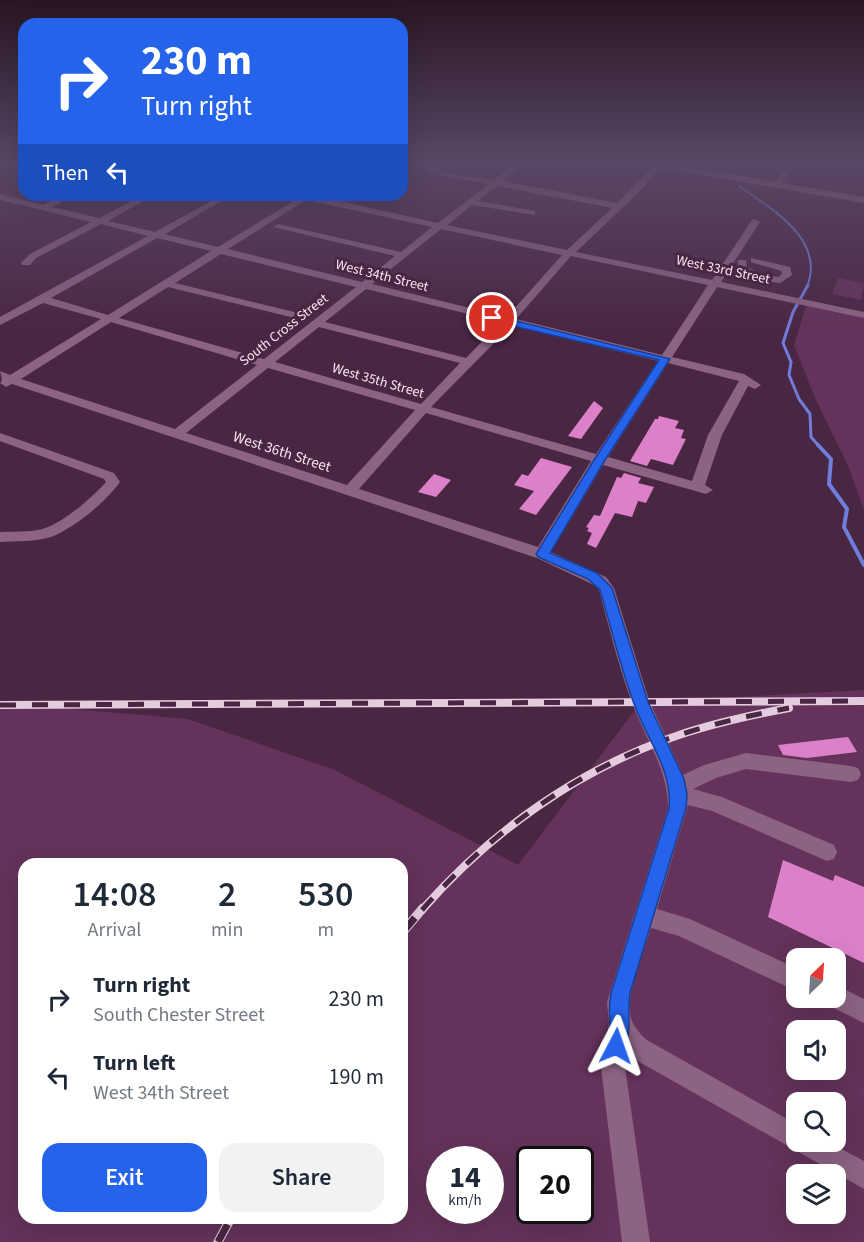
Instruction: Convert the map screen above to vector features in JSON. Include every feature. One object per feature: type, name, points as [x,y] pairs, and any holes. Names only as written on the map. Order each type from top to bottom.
[{"type":"street","name":"West 34th Street","points":[[86,219],[665,359],[750,382],[715,435],[701,489]]},
{"type":"street","points":[[26,263],[33,256],[104,219]]},
{"type":"street","points":[[0,322],[185,219]]},
{"type":"street","points":[[4,381],[168,284],[271,219]]},
{"type":"street","name":"West 33rd Street","points":[[408,219],[864,315]]},
{"type":"street","name":"South Cross Street","points":[[177,434],[448,219]]},
{"type":"street","points":[[350,491],[422,410],[508,322],[569,253],[604,219]]},
{"type":"street","points":[[542,554],[599,460],[665,359],[715,284],[736,261],[755,222]]},
{"type":"street","points":[[278,227],[402,255]]},
{"type":"street","points":[[754,260],[766,255]]},
{"type":"street","points":[[754,260],[781,267],[786,269],[787,275],[780,280],[757,276],[744,270],[736,261],[754,260]]},
{"type":"street","points":[[168,284],[303,317]]},
{"type":"street","name":"West 35th Street","points":[[42,299],[701,489]]},
{"type":"street","points":[[318,323],[469,362]]},
{"type":"street","name":"West 36th Street","points":[[4,381],[177,434],[542,554],[592,576],[606,588],[640,702],[678,790]]},
{"type":"street","points":[[0,437],[113,479],[112,484],[93,501],[47,533],[0,537]]},
{"type":"street","points":[[678,790],[711,771],[746,761],[851,774]]},
{"type":"street","points":[[678,790],[715,803],[827,852]]},
{"type":"street","points":[[678,790],[678,808],[620,993],[617,1011],[620,1025],[627,1038],[638,1049],[786,1132]]},
{"type":"street","points":[[644,915],[682,926],[786,975]]},
{"type":"street","points":[[846,1002],[864,1011]]},
{"type":"street","points":[[620,1025],[613,1067],[636,1242]]},
{"type":"street","points":[[821,1152],[864,1176]]},
{"type":"shaded area","points":[[838,278],[864,283],[861,300],[832,294]]},
{"type":"shaded area","points":[[807,303],[864,315],[864,510],[849,468],[816,400],[794,345]]},
{"type":"shaded area","points":[[864,690],[864,1242],[0,1242],[0,705],[27,705],[188,719],[335,770],[518,865],[641,702]]},
{"type":"building","points":[[594,401],[603,408],[581,439],[568,436]]},
{"type":"building","points":[[659,416],[679,421],[675,428],[684,430],[681,438],[686,439],[673,465],[651,459],[647,466],[630,461],[655,419]]},
{"type":"building","points":[[541,458],[572,467],[536,515],[519,509],[534,491],[514,485],[522,474],[528,476]]},
{"type":"building","points":[[624,473],[641,478],[638,483],[654,487],[646,503],[638,501],[632,517],[615,513],[596,548],[587,544],[592,533],[587,531],[589,528],[586,527],[594,515],[600,516],[617,477],[621,478]]},
{"type":"building","points":[[434,474],[451,480],[436,497],[418,492]]},
{"type":"building","points":[[848,737],[857,752],[807,758],[783,755],[778,745]]},
{"type":"building","points":[[783,860],[833,881],[835,875],[864,887],[864,963],[846,954],[846,948],[833,948],[768,917]]},
{"type":"waterway","points":[[784,219],[802,240],[809,254],[811,270],[807,287]]},
{"type":"waterway","points":[[807,287],[793,312],[783,343],[791,362],[789,375],[799,399],[810,414],[811,437],[819,446]]},
{"type":"waterway","points":[[818,445],[831,459],[829,484],[847,509],[844,527],[864,565]]},
{"type":"railway","points":[[0,705],[864,701]]},
{"type":"railway","points":[[422,910],[477,854],[507,829],[572,784],[607,765],[679,735],[789,708]]},
{"type":"railway","points":[[408,926],[423,908]]},
{"type":"railway","points":[[218,1242],[228,1224]]},
{"type":"route","points":[[492,318],[665,359],[599,460],[542,554],[592,576],[606,588],[640,702],[676,779],[679,794],[678,808],[620,993],[617,1011],[620,1025],[616,1046]]}]
